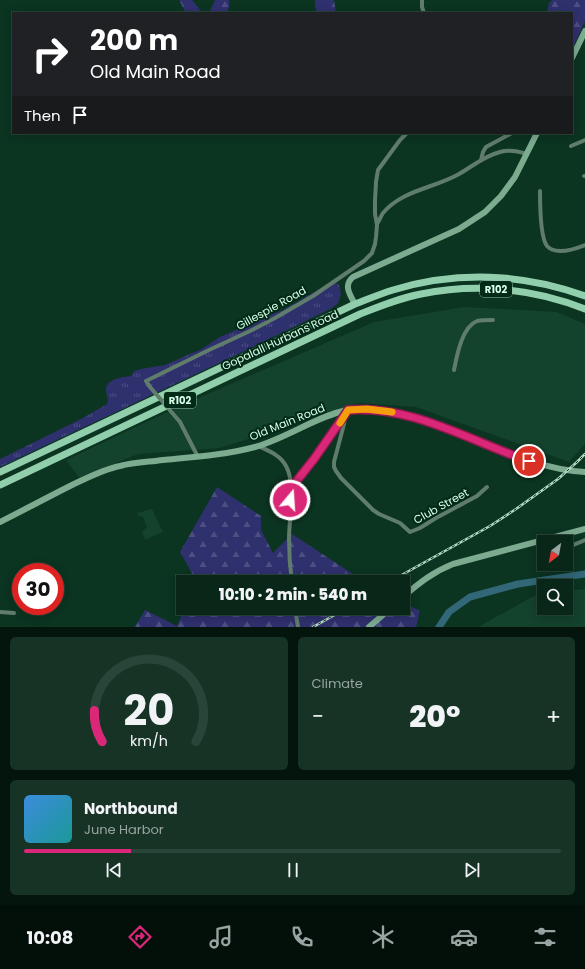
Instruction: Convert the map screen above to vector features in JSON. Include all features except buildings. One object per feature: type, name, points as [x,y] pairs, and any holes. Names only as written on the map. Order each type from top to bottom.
[{"type":"main road","name":"Gopalall Hurbans Road","points":[[0,472],[355,304],[391,290],[415,284],[454,278],[474,277],[530,281],[554,286],[585,296]]},
{"type":"main road","name":"Gopalall Hurbans Road","points":[[0,484],[374,308],[392,302],[420,294],[475,288],[512,290],[537,294],[567,302],[585,309]]},
{"type":"main road","points":[[355,304],[361,307],[374,308]]},
{"type":"main road","points":[[354,318],[357,310],[355,304]]},
{"type":"street","points":[[422,0],[424,12]]},
{"type":"street","points":[[573,56],[585,31]]},
{"type":"street","points":[[377,225],[375,214],[378,170],[406,134]]},
{"type":"street","points":[[481,160],[486,147],[510,134]]},
{"type":"street","points":[[355,304],[348,289],[348,282],[350,279],[459,229],[485,212],[501,196],[519,171],[537,134]]},
{"type":"street","points":[[571,146],[585,140]]},
{"type":"street","points":[[377,225],[382,214],[394,203],[411,193],[456,176],[497,152],[514,150],[527,154]]},
{"type":"street","points":[[540,191],[542,226],[547,245],[551,249],[562,251],[570,250],[585,244]]},
{"type":"street","points":[[375,214],[382,214]]},
{"type":"street","name":"Gillespie Road","points":[[198,457],[180,422],[146,381],[269,322],[335,282],[359,265],[372,253],[375,244],[377,225]]},
{"type":"street","points":[[454,370],[461,341],[469,327],[478,321],[493,320]]},
{"type":"street","name":"Old Main Road","points":[[0,522],[81,481],[112,468],[137,463],[198,457],[257,446],[287,435],[324,418],[348,410],[367,409],[405,414],[529,461],[557,468],[585,472]]},
{"type":"street","points":[[291,488],[314,459],[348,410]]},
{"type":"street","name":"Club Street","points":[[344,416],[344,424],[334,462],[336,471],[373,510],[400,523],[410,532],[420,528],[477,496],[487,487]]},
{"type":"street","points":[[257,446],[278,456],[288,471],[291,488],[289,539],[292,575]]},
{"type":"street","points":[[410,591],[434,572],[453,564],[585,529]]},
{"type":"street","points":[[573,545],[585,540]]},
{"type":"street","points":[[0,612],[12,613]]},
{"type":"street","points":[[296,615],[298,627]]},
{"type":"street","points":[[369,627],[383,615]]},
{"type":"shaded area","points":[[464,307],[557,312],[585,324],[585,444],[569,462],[416,407],[360,403],[220,448],[138,454],[79,478],[66,460],[180,406],[374,322]]},
{"type":"shaded area","points":[[152,509],[163,532],[145,540],[142,532],[147,527],[143,517],[138,516],[137,513]]},
{"type":"shaded area","points":[[585,589],[585,627],[479,627],[537,595],[537,615],[573,615],[573,590]]},
{"type":"green space","points":[[179,0],[192,0],[202,12],[185,12]]},
{"type":"green space","points":[[215,0],[229,0],[227,12],[209,12]]},
{"type":"green space","points":[[315,0],[334,0],[336,12],[316,12]]},
{"type":"green space","points":[[552,0],[585,0],[585,21],[573,48],[573,12],[547,12],[549,3]]},
{"type":"green space","points":[[333,281],[339,285],[341,294],[338,303],[332,308],[0,467],[0,459],[81,419],[107,404],[107,386],[112,381],[131,376],[134,371],[165,365],[200,350],[220,337],[283,310]]},
{"type":"green space","points":[[217,487],[261,516],[261,530],[273,553],[292,534],[354,575],[193,575],[180,552]]},
{"type":"green space","points":[[410,606],[420,611],[416,627],[135,627],[145,610],[177,626],[182,615],[410,615]]},
{"type":"waterway","points":[[439,627],[449,612],[470,597],[518,584],[585,574]]},
{"type":"railway","points":[[402,575],[490,526],[516,509],[558,479],[585,454]]},
{"type":"railway","points":[[313,627],[334,615]]},
{"type":"slow traffic","points":[[340,423],[348,410],[367,409],[392,412]]},
{"type":"route","points":[[290,500],[291,488],[314,459],[348,410],[367,409],[405,414],[456,432],[529,461]]}]
